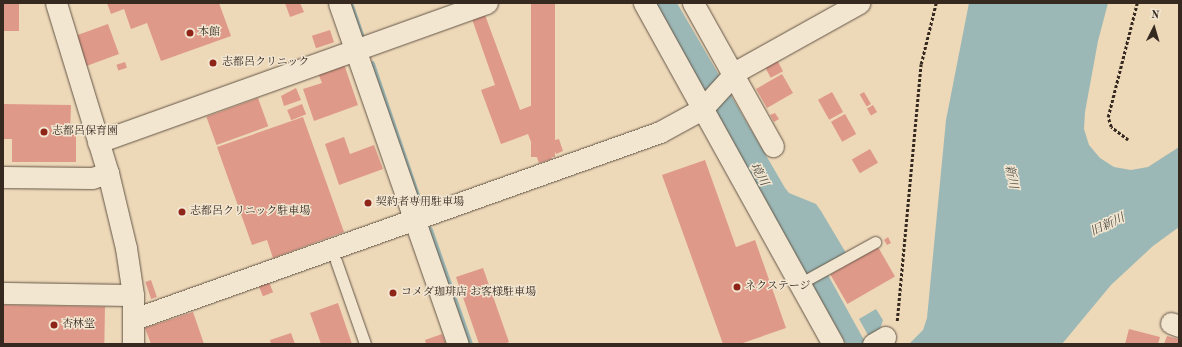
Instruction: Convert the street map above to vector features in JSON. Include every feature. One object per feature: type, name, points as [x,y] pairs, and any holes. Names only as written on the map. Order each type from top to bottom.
[{"type":"street","points":[[56,3],[108,173],[126,248],[134,319],[133,344]]},
{"type":"street","points":[[339,3],[458,344]]},
{"type":"street","points":[[98,142],[487,3]]},
{"type":"street","points":[[644,3],[802,283],[833,344]]},
{"type":"street","points":[[693,3],[731,78],[773,146]]},
{"type":"street","points":[[134,319],[660,132],[704,107],[731,78],[859,3]]},
{"type":"street","points":[[3,177],[92,178],[108,173]]},
{"type":"street","points":[[3,293],[132,295]]},
{"type":"lane","points":[[802,283],[875,242]]},
{"type":"lane","points":[[336,261],[365,344]]},
{"type":"path","points":[[879,340],[897,323],[921,64],[936,3]]},
{"type":"path","points":[[1128,140],[1111,128],[1108,117],[1136,3]]},
{"type":"water","name":"境川","points":[[651,3],[677,3],[785,188],[789,193],[816,204],[821,211],[846,253],[823,266],[864,340],[878,344],[846,344]]},
{"type":"water","points":[[969,3],[1108,3],[1098,41],[1085,112],[1084,129],[1089,145],[1100,158],[1114,167],[1131,170],[1148,167],[1179,147],[1179,227],[1153,246],[1111,285],[1062,344],[909,344],[923,330],[927,318],[946,120]]},
{"type":"water","points":[[876,309],[883,320],[879,332],[869,337],[859,319]]},
{"type":"building","points":[[3,3],[19,3],[19,31],[3,31]]},
{"type":"building","name":"本館","points":[[107,3],[219,3],[231,36],[161,61],[147,23],[131,29],[124,9],[111,14]]},
{"type":"building","points":[[285,3],[300,3],[304,12],[290,17]]},
{"type":"building","points":[[531,3],[555,3],[555,157],[531,157]]},
{"type":"building","points":[[485,15],[520,110],[533,105],[552,159],[539,163],[528,134],[501,144],[481,90],[495,85],[472,19]]},
{"type":"building","points":[[108,24],[119,54],[85,66],[74,36]]},
{"type":"building","points":[[330,30],[334,42],[316,48],[312,36]]},
{"type":"building","points":[[776,58],[783,71],[771,78],[764,65]]},
{"type":"building","points":[[125,62],[127,68],[118,70],[116,65]]},
{"type":"building","points":[[344,64],[358,105],[314,121],[303,89],[322,83],[318,73]]},
{"type":"building","points":[[782,74],[793,93],[767,108],[756,89]]},
{"type":"building","points":[[296,88],[301,100],[284,106],[281,96]]},
{"type":"building","points":[[832,92],[843,112],[829,120],[818,100]]},
{"type":"building","points":[[864,92],[871,104],[867,107],[860,94]]},
{"type":"building","points":[[258,98],[268,126],[217,145],[206,117]]},
{"type":"building","name":"志都呂保育園","points":[[3,104],[71,105],[70,134],[76,135],[76,162],[12,162],[12,139],[3,139]]},
{"type":"building","points":[[302,104],[306,114],[291,120],[287,110]]},
{"type":"building","points":[[873,105],[877,112],[871,115],[867,108]]},
{"type":"building","points":[[775,113],[779,119],[774,122],[770,115]]},
{"type":"building","points":[[845,114],[856,134],[842,142],[831,122]]},
{"type":"building","points":[[303,117],[344,232],[273,258],[267,240],[252,245],[217,147]]},
{"type":"building","points":[[344,137],[350,154],[374,145],[383,169],[339,185],[325,144]]},
{"type":"building","points":[[559,139],[563,151],[556,154],[551,141]]},
{"type":"building","points":[[870,149],[878,163],[860,173],[852,160]]},
{"type":"building","name":"ネクステージ","points":[[705,160],[736,247],[755,240],[786,328],[740,344],[723,344],[662,175]]},
{"type":"building","points":[[888,237],[891,243],[887,245],[884,240]]},
{"type":"building","points":[[878,247],[895,276],[847,304],[830,274]]},
{"type":"building","points":[[483,268],[509,342],[504,344],[479,344],[456,277]]},
{"type":"building","points":[[151,280],[157,297],[151,299],[145,282]]},
{"type":"building","points":[[269,282],[273,292],[263,296],[259,286]]},
{"type":"building","points":[[338,303],[352,344],[321,344],[310,313]]},
{"type":"building","name":"杏林堂","points":[[3,305],[105,307],[104,344],[3,344]]},
{"type":"building","points":[[193,312],[204,344],[151,344],[145,328]]},
{"type":"building","points":[[1129,329],[1160,337],[1158,344],[1125,344]]},
{"type":"building","points":[[291,333],[295,344],[271,344],[270,340]]},
{"type":"building","points":[[442,334],[446,344],[426,344],[425,340]]},
{"type":"building","points":[[1167,336],[1179,339],[1179,344],[1164,344]]},
{"type":"waterway","points":[[350,3],[362,38]]},
{"type":"waterway","points":[[372,64],[419,201]]},
{"type":"waterway","points":[[430,230],[470,344]]},
{"type":"place","name":"本館","points":[[190,33]]},
{"type":"place","name":"志都呂クリニック","points":[[213,63]]},
{"type":"place","name":"志都呂保育園","points":[[44,132]]},
{"type":"place","name":"契約者専用駐車場","points":[[368,203]]},
{"type":"place","name":"志都呂クリニック駐車場","points":[[182,212]]},
{"type":"place","name":"ネクステージ","points":[[737,287]]},
{"type":"place","name":"コメダ珈琲店 お客様駐車場","points":[[393,293]]},
{"type":"place","name":"杏林堂","points":[[54,325]]},
{"type":"water label","name":"新川","points":[[1010,177]]},
{"type":"water label","name":"旧新川","points":[[1108,226]]}]
